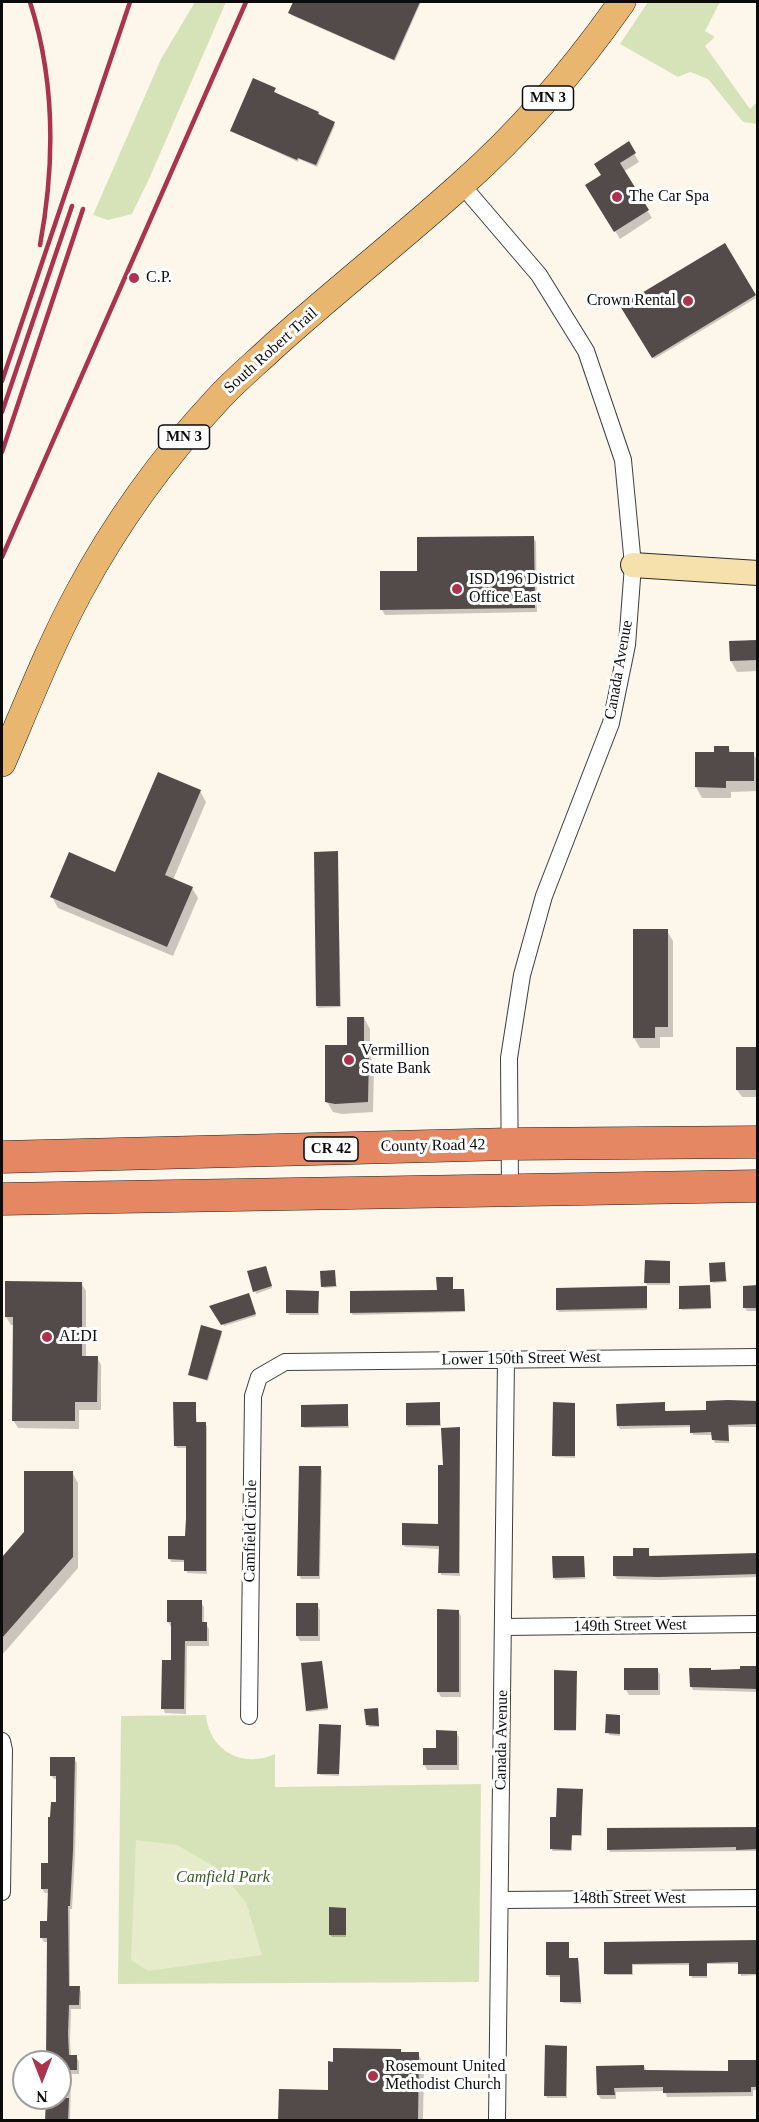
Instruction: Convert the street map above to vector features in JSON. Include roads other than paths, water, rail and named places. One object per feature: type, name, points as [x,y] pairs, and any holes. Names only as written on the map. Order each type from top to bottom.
[{"type":"highway","name":"County Road 42","points":[[2,1157],[510,1144],[758,1142]]},
{"type":"highway","points":[[669,1187],[709,1181],[758,1180]]},
{"type":"highway","points":[[2,1199],[758,1186]]},
{"type":"main road","name":"South Robert Trail","points":[[2,763],[76,597],[114,531],[160,464],[247,370],[462,185],[525,124],[579,62],[622,2]]},
{"type":"street","name":"Canada Avenue","points":[[462,185],[539,275],[586,351],[623,460],[633,566],[627,645],[611,723],[544,896],[522,975],[509,1058],[510,1189]]},
{"type":"street","points":[[633,566],[737,570],[758,573]]},
{"type":"street","name":"Lower 150th Street West","points":[[285,1362],[758,1357]]},
{"type":"street","name":"Canada Avenue","points":[[497,2121],[506,1359]]},
{"type":"street","name":"Camfield Circle","points":[[249,1716],[253,1396],[259,1377],[285,1362]]},
{"type":"street","name":"149th Street West","points":[[503,1627],[758,1624]]},
{"type":"street","points":[[2,1741],[4,1750],[2,1892]]},
{"type":"street","name":"148th Street West","points":[[500,1900],[758,1898]]},
{"type":"railway","points":[[30,2],[44,61],[50,122],[48,184],[40,245]]},
{"type":"railway","points":[[2,381],[130,2]]},
{"type":"railway","points":[[2,557],[246,2]]},
{"type":"railway","points":[[2,412],[72,206]]},
{"type":"railway","points":[[2,452],[83,209]]},
{"type":"place","name":"The Car Spa","points":[[617,197]]},
{"type":"place","name":"C.P.","points":[[134,278]]},
{"type":"place","name":"Crown Rental","points":[[688,301]]},
{"type":"place","name":"ISD 196 District Office East","points":[[457,589]]},
{"type":"place","name":"Vermillion State Bank","points":[[349,1060]]},
{"type":"place","name":"ALDI","points":[[47,1337]]},
{"type":"place","name":"Rosemount United Methodist Church","points":[[373,2076]]},
{"type":"park label","name":"Camfield Park","points":[[223,1878]]}]
